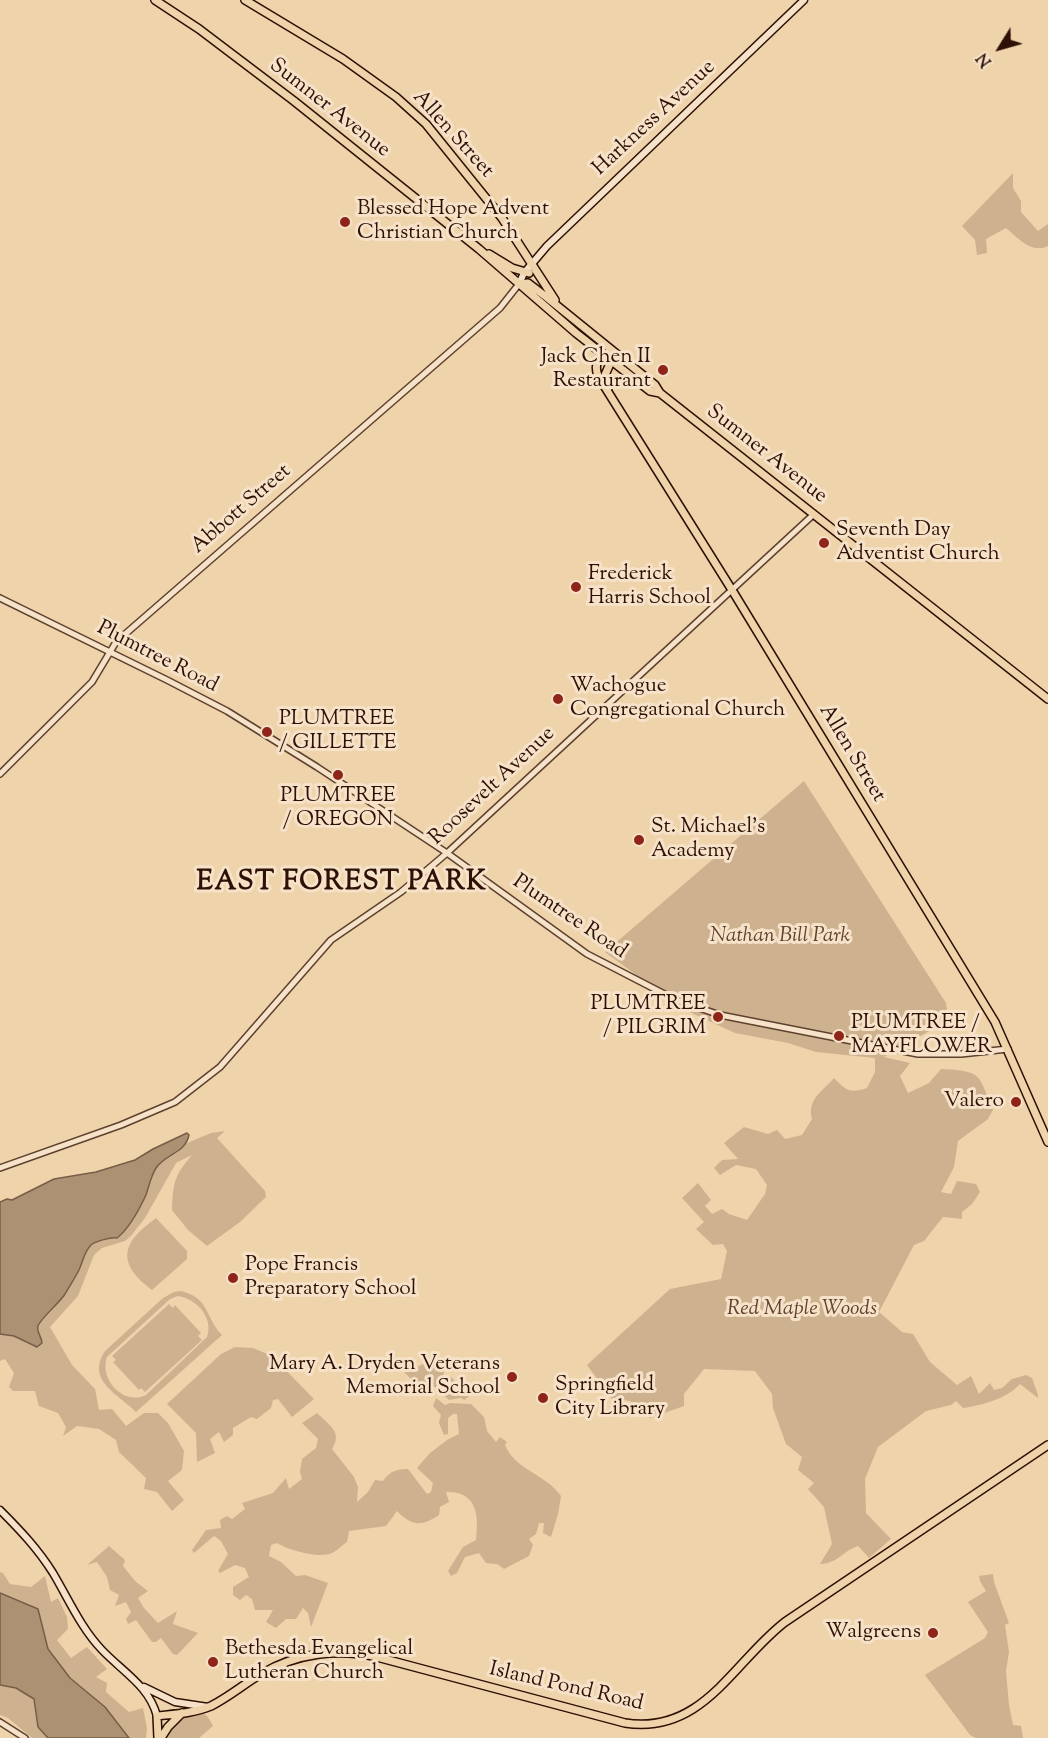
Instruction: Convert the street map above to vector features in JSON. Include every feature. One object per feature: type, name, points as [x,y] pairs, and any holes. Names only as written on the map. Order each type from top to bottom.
[{"type":"main road","name":"Sumner Avenue","points":[[155,0],[247,65],[478,249],[612,362],[650,391],[660,393]]},
{"type":"main road","name":"Allen Street","points":[[245,0],[344,59],[426,124],[496,210],[551,295],[566,314]]},
{"type":"main road","name":"Harkness Avenue","points":[[526,273],[547,246],[603,191],[804,0]]},
{"type":"main road","name":"Sumner Avenue","points":[[478,249],[526,273]]},
{"type":"main road","points":[[519,284],[526,273]]},
{"type":"main road","name":"Sumner Avenue","points":[[519,284],[530,284],[655,385],[660,393],[1048,699]]},
{"type":"main road","points":[[603,354],[612,351],[612,362],[605,375],[609,392]]},
{"type":"main road","name":"Allen Street","points":[[603,354],[597,363],[597,372],[912,883],[998,1027],[1048,1142]]},
{"type":"main road","name":"Island Pond Road","points":[[157,1716],[208,1707],[280,1664],[311,1655],[346,1652],[377,1657],[625,1724],[669,1721],[690,1712],[715,1694],[748,1655],[785,1622],[1048,1445]]},
{"type":"main road","points":[[0,1510],[19,1528],[41,1555],[96,1644],[138,1683],[152,1702],[157,1716],[160,1738]]},
{"type":"main road","points":[[138,1683],[175,1702],[208,1707]]},
{"type":"main road","points":[[160,1738],[182,1713]]},
{"type":"street","name":"Abbott Street","points":[[0,774],[92,682],[116,642],[500,308],[519,284]]},
{"type":"street","name":"Roosevelt Avenue","points":[[0,1168],[121,1125],[175,1102],[219,1067],[331,940],[401,892],[447,853],[813,514]]},
{"type":"street","name":"Plumtree Road","points":[[0,598],[227,711],[447,853],[587,954],[634,980],[692,1006],[782,1028],[918,1054],[958,1054],[1008,1049]]},
{"type":"street","points":[[0,1722],[25,1738]]},
{"type":"green space","points":[[1013,173],[1013,188],[1021,201],[1021,212],[1038,231],[1048,224],[1048,246],[1036,248],[1030,246],[1006,228],[986,239],[987,253],[977,255],[975,240],[962,226]]},
{"type":"green space","points":[[804,781],[946,1003],[947,1011],[931,1030],[884,1057],[910,1063],[900,1076],[908,1093],[929,1083],[941,1069],[972,1073],[981,1082],[993,1110],[988,1119],[958,1141],[954,1167],[941,1192],[951,1194],[957,1181],[976,1184],[980,1192],[972,1204],[962,1212],[962,1219],[943,1217],[924,1241],[914,1245],[879,1312],[902,1332],[913,1334],[930,1362],[957,1385],[971,1376],[979,1394],[990,1383],[994,1390],[1002,1388],[1012,1379],[1026,1375],[1032,1378],[1038,1395],[1038,1398],[1020,1384],[1008,1394],[986,1403],[963,1408],[956,1401],[951,1405],[926,1411],[878,1447],[865,1479],[866,1513],[891,1539],[869,1558],[858,1546],[832,1562],[820,1564],[832,1544],[824,1507],[808,1489],[814,1483],[798,1470],[802,1457],[786,1444],[773,1408],[772,1394],[755,1371],[704,1369],[684,1394],[684,1406],[650,1418],[630,1401],[611,1398],[587,1365],[670,1289],[721,1279],[727,1251],[723,1244],[713,1245],[696,1229],[704,1222],[682,1198],[698,1183],[711,1200],[705,1206],[712,1214],[722,1209],[747,1220],[765,1194],[767,1185],[756,1169],[736,1165],[720,1175],[714,1168],[722,1160],[738,1159],[724,1143],[744,1127],[768,1134],[777,1130],[785,1139],[802,1135],[812,1119],[814,1101],[834,1078],[845,1088],[856,1091],[867,1088],[875,1072],[875,1058],[816,1052],[788,1043],[735,1033],[681,1008],[605,952]]},
{"type":"green space","points":[[225,1131],[217,1138],[265,1191],[266,1197],[240,1222],[207,1246],[188,1230],[172,1210],[176,1180],[192,1155],[176,1163],[145,1218],[131,1236],[125,1241],[102,1248],[94,1255],[78,1296],[50,1327],[72,1365],[95,1389],[99,1410],[112,1409],[126,1426],[144,1413],[158,1413],[168,1423],[184,1451],[182,1470],[168,1481],[184,1500],[172,1511],[157,1492],[144,1489],[146,1478],[119,1452],[116,1440],[99,1429],[77,1426],[63,1436],[66,1427],[58,1413],[39,1406],[35,1391],[13,1391],[9,1387],[14,1373],[5,1359],[0,1361],[0,1334],[14,1336],[33,1346],[42,1340],[37,1330],[38,1325],[65,1294],[86,1251],[93,1243],[112,1237],[146,1195],[159,1164],[177,1153],[187,1143],[211,1133]]},
{"type":"green space","points":[[156,1218],[187,1251],[187,1259],[152,1290],[133,1271],[128,1262],[127,1253],[136,1236]]},
{"type":"green space","points":[[180,1291],[197,1298],[222,1335],[136,1412],[107,1386],[99,1371],[100,1362],[105,1351],[163,1298]],"holes":[[[178,1296],[197,1305],[206,1316],[209,1330],[207,1337],[146,1395],[129,1397],[121,1394],[106,1374],[107,1357],[170,1299]]]},
{"type":"green space","points":[[169,1304],[173,1308],[175,1305],[201,1333],[198,1336],[202,1340],[145,1392],[141,1388],[139,1390],[113,1362],[116,1360],[112,1356]]},
{"type":"green space","points":[[235,1347],[253,1348],[272,1356],[314,1399],[292,1417],[278,1399],[273,1400],[271,1408],[257,1419],[251,1417],[233,1428],[233,1435],[224,1442],[219,1432],[210,1439],[215,1453],[197,1462],[196,1433],[167,1404],[221,1354]]},
{"type":"green space","points":[[412,1361],[417,1367],[427,1362],[438,1361],[443,1367],[443,1379],[450,1376],[469,1396],[465,1400],[460,1398],[449,1400],[431,1385],[417,1385],[395,1363]]},
{"type":"green space","points":[[436,1398],[445,1405],[450,1403],[471,1404],[484,1417],[487,1431],[496,1442],[500,1437],[507,1442],[505,1445],[509,1453],[516,1460],[548,1483],[561,1496],[551,1537],[543,1533],[544,1523],[539,1523],[536,1534],[529,1539],[533,1545],[529,1556],[504,1569],[497,1564],[486,1563],[479,1553],[465,1557],[457,1573],[451,1576],[448,1571],[463,1547],[476,1540],[477,1522],[474,1506],[470,1500],[456,1493],[446,1492],[449,1502],[440,1507],[439,1515],[433,1519],[422,1523],[412,1522],[397,1511],[386,1526],[349,1531],[347,1542],[336,1551],[326,1555],[296,1551],[277,1543],[271,1545],[269,1556],[281,1562],[296,1576],[305,1575],[328,1583],[311,1627],[308,1613],[303,1608],[296,1619],[286,1619],[276,1628],[266,1622],[273,1610],[255,1610],[252,1599],[246,1595],[240,1600],[233,1595],[233,1587],[249,1577],[245,1568],[235,1565],[220,1573],[218,1571],[228,1554],[221,1541],[214,1536],[194,1553],[192,1550],[206,1530],[221,1528],[220,1520],[227,1516],[232,1519],[245,1509],[242,1503],[273,1493],[286,1478],[289,1489],[302,1479],[300,1472],[302,1459],[316,1448],[318,1439],[302,1423],[317,1413],[335,1433],[336,1438],[332,1449],[354,1477],[358,1487],[357,1502],[368,1492],[375,1480],[383,1481],[391,1473],[400,1469],[408,1469],[427,1494],[431,1492],[433,1483],[417,1468],[430,1453],[459,1434],[457,1414],[453,1414],[448,1418],[448,1434],[444,1435],[439,1423],[441,1415],[433,1406]]},
{"type":"green space","points":[[109,1546],[125,1560],[123,1566],[136,1582],[148,1591],[138,1598],[158,1623],[177,1611],[173,1624],[198,1633],[177,1655],[173,1654],[161,1638],[152,1642],[136,1620],[128,1624],[126,1619],[131,1612],[126,1602],[115,1606],[119,1595],[110,1590],[107,1577],[97,1562],[87,1565]]},
{"type":"green space","points":[[0,1572],[10,1584],[31,1587],[45,1576],[51,1602],[58,1598],[67,1617],[68,1629],[57,1640],[71,1658],[87,1647],[107,1669],[96,1677],[107,1683],[106,1692],[129,1712],[143,1708],[147,1728],[146,1738],[129,1738],[105,1707],[70,1678],[48,1649],[38,1609],[0,1593]]},
{"type":"green space","points":[[993,1574],[1009,1623],[1005,1625],[1009,1652],[1006,1671],[1009,1705],[1013,1725],[1021,1726],[1023,1738],[976,1738],[970,1735],[925,1675],[985,1638],[988,1632],[968,1602],[986,1591],[979,1576]]},
{"type":"green space","points":[[0,1685],[16,1688],[34,1699],[38,1727],[48,1738],[32,1738],[8,1718],[0,1715]]},
{"type":"green space","points":[[204,1714],[213,1726],[199,1738],[166,1738],[176,1723]]},
{"type":"shaded area","points":[[187,1133],[189,1135],[183,1146],[156,1168],[146,1195],[126,1229],[117,1238],[100,1241],[89,1248],[65,1294],[38,1326],[42,1343],[37,1347],[14,1336],[0,1334],[0,1202],[7,1199],[12,1200],[54,1179],[96,1172],[135,1160]]},
{"type":"shaded area","points":[[0,1593],[38,1609],[48,1649],[70,1678],[105,1707],[129,1738],[48,1738],[38,1727],[34,1699],[16,1688],[0,1685]]},
{"type":"place","name":"Blessed Hope Advent Christian Church","points":[[345,222]]},
{"type":"place","name":"Jack Chen II Restaurant","points":[[663,370]]},
{"type":"place","name":"Seventh Day Adventist Church","points":[[824,543]]},
{"type":"place","name":"Frederick Harris School","points":[[576,587]]},
{"type":"place","name":"Wachogue Congregational Church","points":[[558,699]]},
{"type":"place","name":"PLUMTREE / GILLETTE","points":[[267,732]]},
{"type":"place","name":"PLUMTREE / OREGON","points":[[338,775]]},
{"type":"place","name":"St. Michael's Academy","points":[[639,840]]},
{"type":"place","name":"PLUMTREE / PILGRIM","points":[[718,1017]]},
{"type":"place","name":"PLUMTREE / MAYFLOWER","points":[[839,1036]]},
{"type":"place","name":"Valero","points":[[1016,1102]]},
{"type":"place","name":"Pope Francis Preparatory School","points":[[233,1278]]},
{"type":"place","name":"Mary A. Dryden Veterans Memorial School","points":[[512,1377]]},
{"type":"place","name":"Springfield City Library","points":[[543,1398]]},
{"type":"place","name":"Walgreens","points":[[933,1633]]},
{"type":"place","name":"Bethesda Evangelical Lutheran Church","points":[[213,1662]]},
{"type":"district","name":"EAST FOREST PARK","points":[[342,884]]},
{"type":"park label","name":"Nathan Bill Park","points":[[780,937]]},
{"type":"park label","name":"Red Maple Woods","points":[[802,1310]]}]
